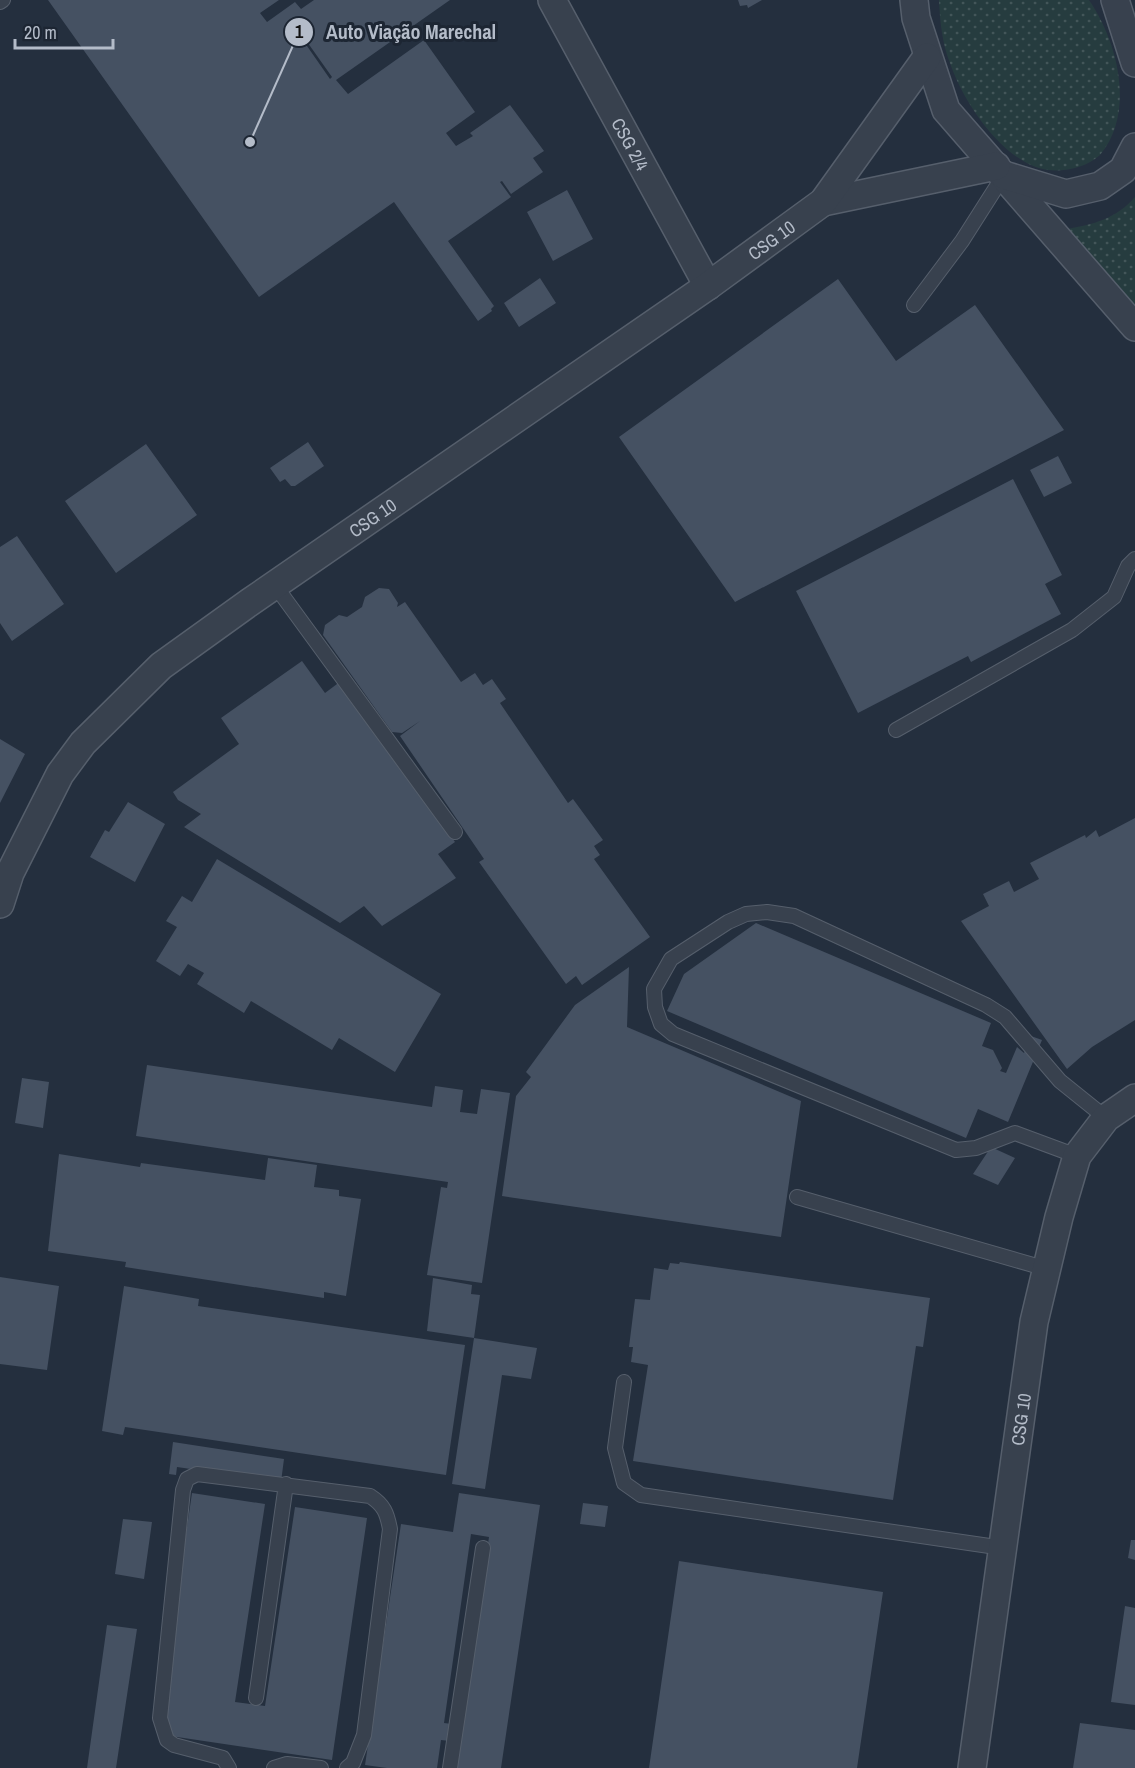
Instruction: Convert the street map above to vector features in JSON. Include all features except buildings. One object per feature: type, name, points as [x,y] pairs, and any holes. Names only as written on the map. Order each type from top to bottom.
[{"type":"street","name":"CSG 2/4","points":[[552,0],[708,286]]},
{"type":"street","points":[[914,0],[916,18],[927,57],[946,110],[1135,327]]},
{"type":"street","points":[[1114,0],[1130,21],[1135,63]]},
{"type":"street","name":"CSG 10","points":[[0,904],[10,873],[60,774],[83,743],[161,666],[274,584],[708,286],[823,202],[927,57]]},
{"type":"street","points":[[1000,170],[1066,194],[1100,186],[1123,170],[1135,147]]},
{"type":"street","name":"CSG 10","points":[[823,202],[1000,170]]},
{"type":"street","name":"CSG 10","points":[[972,1768],[1034,1322],[1077,1156],[1106,1118],[1135,1098]]},
{"type":"lane","points":[[914,305],[962,240],[1000,170]]},
{"type":"lane","points":[[896,730],[1072,630],[1114,597],[1128,566],[1135,559]]},
{"type":"lane","points":[[274,584],[454,832]]},
{"type":"lane","points":[[1077,1156],[1015,1133],[976,1148],[956,1150],[673,1034],[661,1024],[655,1007],[654,989],[671,959],[728,922],[746,914],[767,912],[794,916],[986,1005],[1005,1017],[1060,1081],[1106,1118]]},
{"type":"lane","points":[[797,1197],[1047,1269]]},
{"type":"lane","points":[[624,1382],[615,1448],[624,1483],[641,1495],[1003,1548]]},
{"type":"lane","points":[[229,1768],[223,1758],[174,1744],[168,1740],[160,1718],[183,1490],[187,1479],[196,1474],[370,1496],[382,1504],[388,1513],[390,1529],[364,1735],[353,1766]]},
{"type":"lane","points":[[256,1698],[286,1484]]},
{"type":"lane","points":[[450,1768],[483,1548]]},
{"type":"lane","points":[[274,1768],[287,1764],[321,1768]]},
{"type":"green space","points":[[939,0],[1089,0],[1108,37],[1119,78],[1120,99],[1117,119],[1111,138],[1100,155],[1076,168],[1048,170],[1032,165],[1001,144],[975,112],[956,79],[943,40]]},
{"type":"green space","points":[[1135,197],[1135,307],[1066,229],[1104,219],[1120,210]]},
{"type":"place","name":"Auto Viação Marechal","points":[[250,142]]}]
